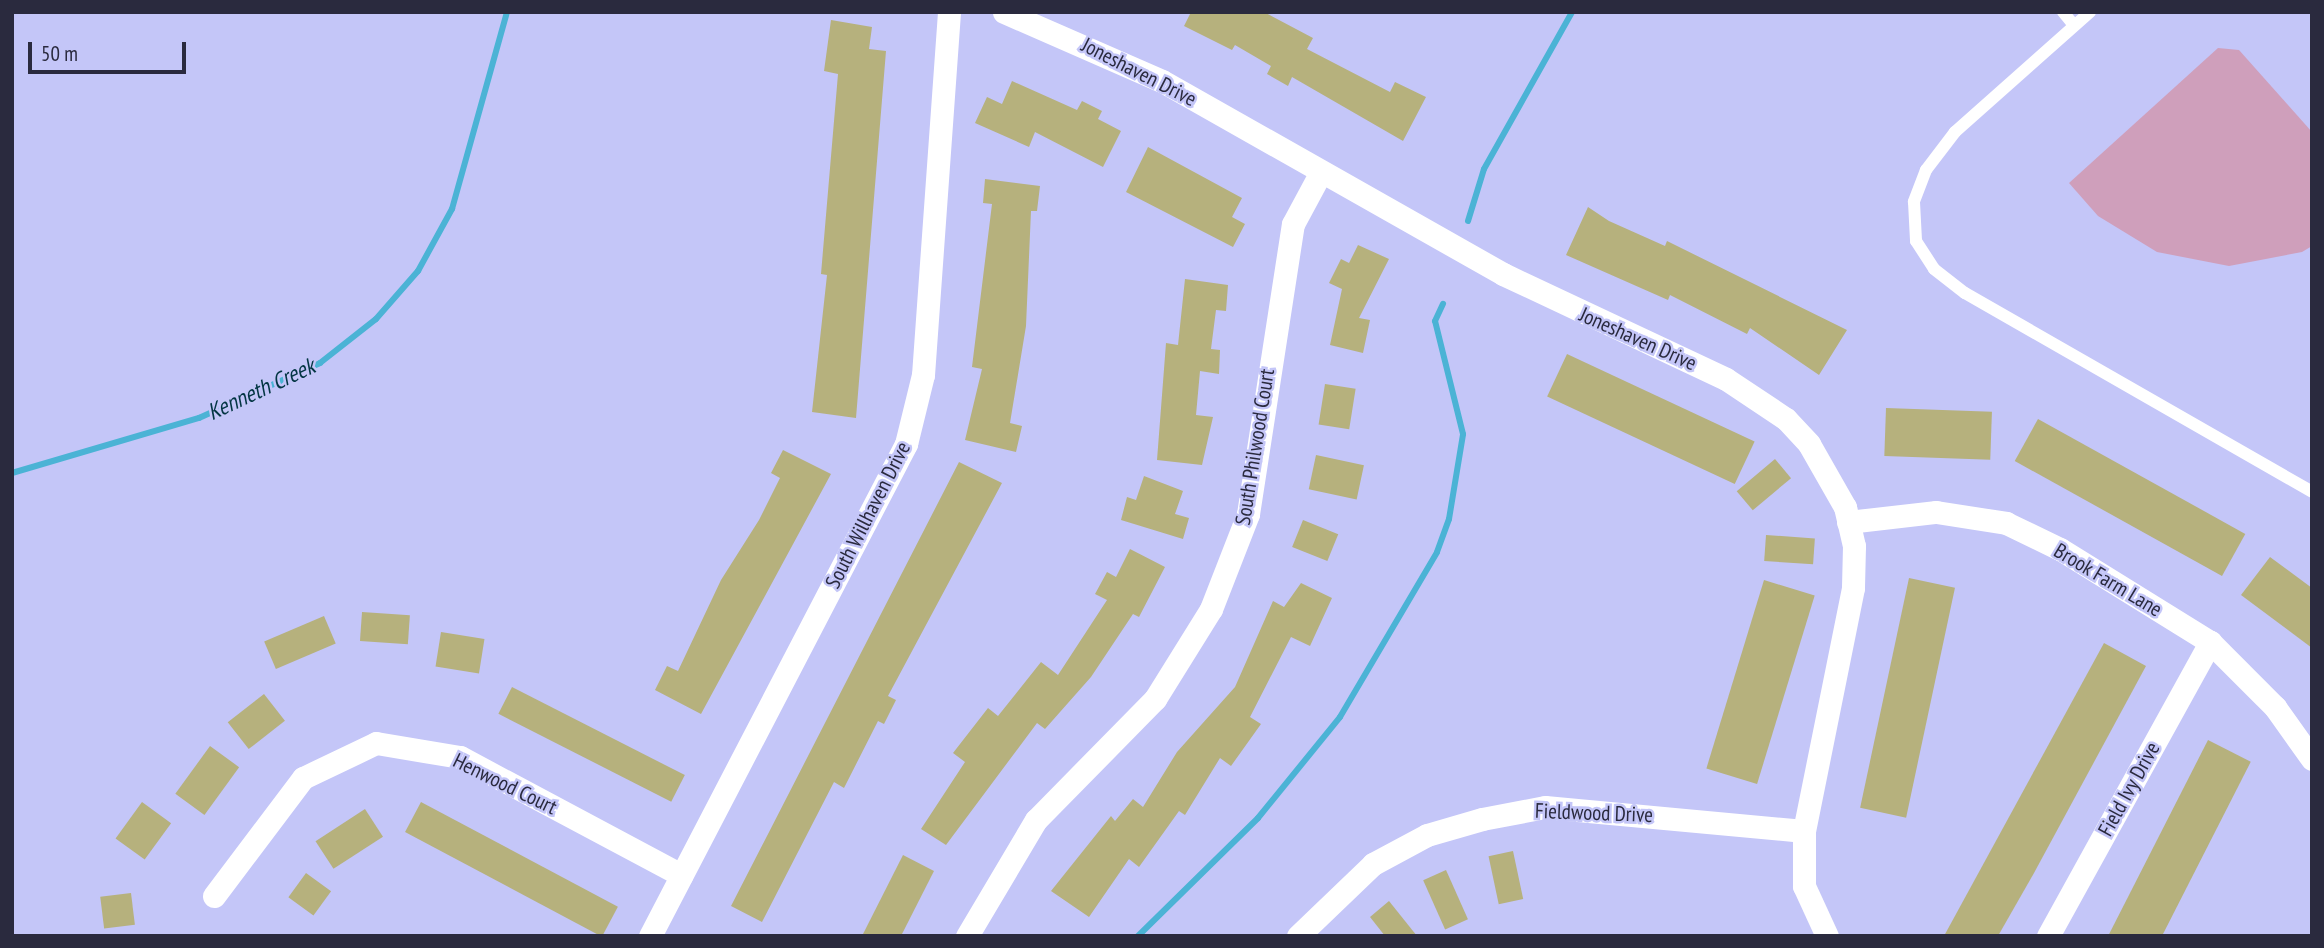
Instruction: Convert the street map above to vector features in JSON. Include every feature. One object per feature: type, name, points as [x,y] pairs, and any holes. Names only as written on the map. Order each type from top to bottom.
[{"type":"street","name":"South Willhaven Drive","points":[[650,936],[906,444],[922,375],[949,12]]},
{"type":"street","name":"Joneshaven Drive","points":[[1004,12],[1163,80],[1503,274],[1756,397],[1809,444],[1848,522],[1853,588],[1804,831],[1804,887],[1826,936]]},
{"type":"street","name":"South Philwood Court","points":[[967,936],[1036,820],[1155,699],[1211,609],[1248,514],[1290,237],[1321,172]]},
{"type":"street","name":"Brook Farm Lane","points":[[1848,522],[1936,512],[2006,523],[2210,642],[2275,707],[2312,759]]},
{"type":"street","name":"Field Ivy Drive","points":[[2048,936],[2210,642]]},
{"type":"street","name":"Henwood Court","points":[[214,896],[303,778],[376,743],[460,757],[681,875]]},
{"type":"street","name":"Fieldwood Drive","points":[[1298,936],[1373,864],[1427,835],[1482,819],[1545,807],[1804,831]]},
{"type":"lane","points":[[2063,12],[2074,26]]},
{"type":"lane","points":[[2090,12],[1955,132],[1926,170],[1914,202],[1916,241],[1934,270],[1965,293],[2312,492]]},
{"type":"shaded area","points":[[2218,48],[2239,50],[2312,132],[2312,246],[2302,252],[2229,266],[2157,252],[2098,216],[2069,183]]},
{"type":"building","points":[[1191,12],[1264,12],[1313,38],[1307,49],[1390,92],[1395,82],[1426,97],[1403,141],[1292,77],[1288,86],[1267,74],[1271,66],[1235,45],[1232,50],[1184,26]]},
{"type":"building","points":[[831,20],[872,27],[869,49],[886,51],[856,418],[812,412],[827,275],[821,274],[838,74],[824,71]]},
{"type":"building","points":[[1012,81],[1077,110],[1082,101],[1102,111],[1098,119],[1121,131],[1103,167],[1035,132],[1029,147],[975,123],[987,97],[1002,104]]},
{"type":"building","points":[[1148,147],[1242,198],[1232,217],[1245,224],[1233,247],[1126,192]]},
{"type":"building","points":[[985,179],[1040,186],[1037,211],[1031,211],[1026,326],[1010,423],[1022,426],[1016,452],[965,440],[982,369],[972,367],[992,204],[983,203]]},
{"type":"building","points":[[1588,207],[1609,221],[1665,246],[1667,241],[1847,330],[1819,375],[1750,328],[1747,334],[1670,295],[1668,300],[1566,255]]},
{"type":"building","points":[[1358,245],[1389,259],[1359,318],[1370,320],[1363,353],[1330,345],[1342,289],[1329,283],[1341,259],[1349,263]]},
{"type":"building","points":[[1185,279],[1228,285],[1226,311],[1216,310],[1211,349],[1220,350],[1219,374],[1200,371],[1196,415],[1213,417],[1202,465],[1157,460],[1166,343],[1178,345]]},
{"type":"building","points":[[1567,354],[1755,441],[1735,484],[1547,397]]},
{"type":"building","points":[[1325,384],[1356,389],[1349,429],[1319,424]]},
{"type":"building","points":[[1886,408],[1992,412],[1990,460],[1884,456]]},
{"type":"building","points":[[2038,419],[2245,534],[2222,576],[2015,461]]},
{"type":"building","points":[[783,450],[831,474],[701,714],[655,690],[667,666],[678,671],[721,580],[759,520],[780,478],[771,473]]},
{"type":"building","points":[[1316,455],[1364,465],[1357,499],[1309,489]]},
{"type":"building","points":[[1775,459],[1791,478],[1753,510],[1737,491]]},
{"type":"building","points":[[959,462],[1002,483],[888,696],[896,700],[884,724],[878,721],[844,788],[834,782],[762,922],[731,906]]},
{"type":"building","points":[[1144,476],[1183,491],[1175,514],[1189,518],[1183,539],[1121,520],[1127,497],[1136,500]]},
{"type":"building","points":[[1303,520],[1338,534],[1327,561],[1292,547]]},
{"type":"building","points":[[1766,535],[1815,538],[1813,564],[1764,561]]},
{"type":"building","points":[[1130,549],[1165,567],[1139,617],[1133,614],[1091,677],[1045,729],[1037,723],[946,845],[921,829],[965,762],[953,753],[988,708],[998,716],[1041,662],[1058,675],[1107,600],[1095,594],[1107,572],[1116,577]]},
{"type":"building","points":[[2270,557],[2312,588],[2312,648],[2241,595]]},
{"type":"building","points":[[1909,578],[1955,588],[1906,818],[1860,808]]},
{"type":"building","points":[[1764,580],[1815,595],[1757,784],[1706,768]]},
{"type":"building","points":[[1301,583],[1332,598],[1310,646],[1291,637],[1250,717],[1261,724],[1231,766],[1220,758],[1185,815],[1179,811],[1139,867],[1129,859],[1089,917],[1051,891],[1111,816],[1115,821],[1133,799],[1143,807],[1177,752],[1235,687],[1273,601],[1284,607]]},
{"type":"building","points":[[362,612],[410,615],[408,644],[360,641]]},
{"type":"building","points":[[324,616],[336,644],[276,669],[264,641]]},
{"type":"building","points":[[441,632],[484,639],[479,673],[436,667]]},
{"type":"building","points":[[2104,643],[2146,666],[2034,873],[1998,936],[1944,936]]},
{"type":"building","points":[[512,687],[685,775],[671,802],[498,714]]},
{"type":"building","points":[[264,694],[285,721],[249,749],[228,722]]},
{"type":"building","points":[[2208,740],[2251,762],[2162,936],[2108,936]]},
{"type":"building","points":[[210,746],[239,767],[204,815],[175,794]]},
{"type":"building","points":[[142,802],[171,823],[145,860],[116,838]]},
{"type":"building","points":[[421,802],[618,907],[601,936],[405,832]]},
{"type":"building","points":[[365,809],[383,837],[333,869],[316,841]]},
{"type":"building","points":[[1513,851],[1523,899],[1499,904],[1489,856]]},
{"type":"building","points":[[903,855],[934,871],[901,936],[862,936]]},
{"type":"building","points":[[1446,870],[1468,919],[1445,929],[1423,880]]},
{"type":"building","points":[[306,873],[331,891],[313,915],[288,897]]},
{"type":"building","points":[[131,893],[135,925],[104,929],[100,897]]},
{"type":"building","points":[[1389,901],[1417,936],[1385,936],[1370,917]]},
{"type":"waterway","name":"Kenneth Creek","points":[[12,473],[199,418],[320,363],[376,319],[418,271],[452,209],[507,12]]},
{"type":"waterway","points":[[1468,221],[1484,169],[1572,12]]},
{"type":"waterway","points":[[1138,936],[1258,818],[1340,717],[1437,552],[1449,519],[1463,434],[1435,321],[1443,304]]}]
